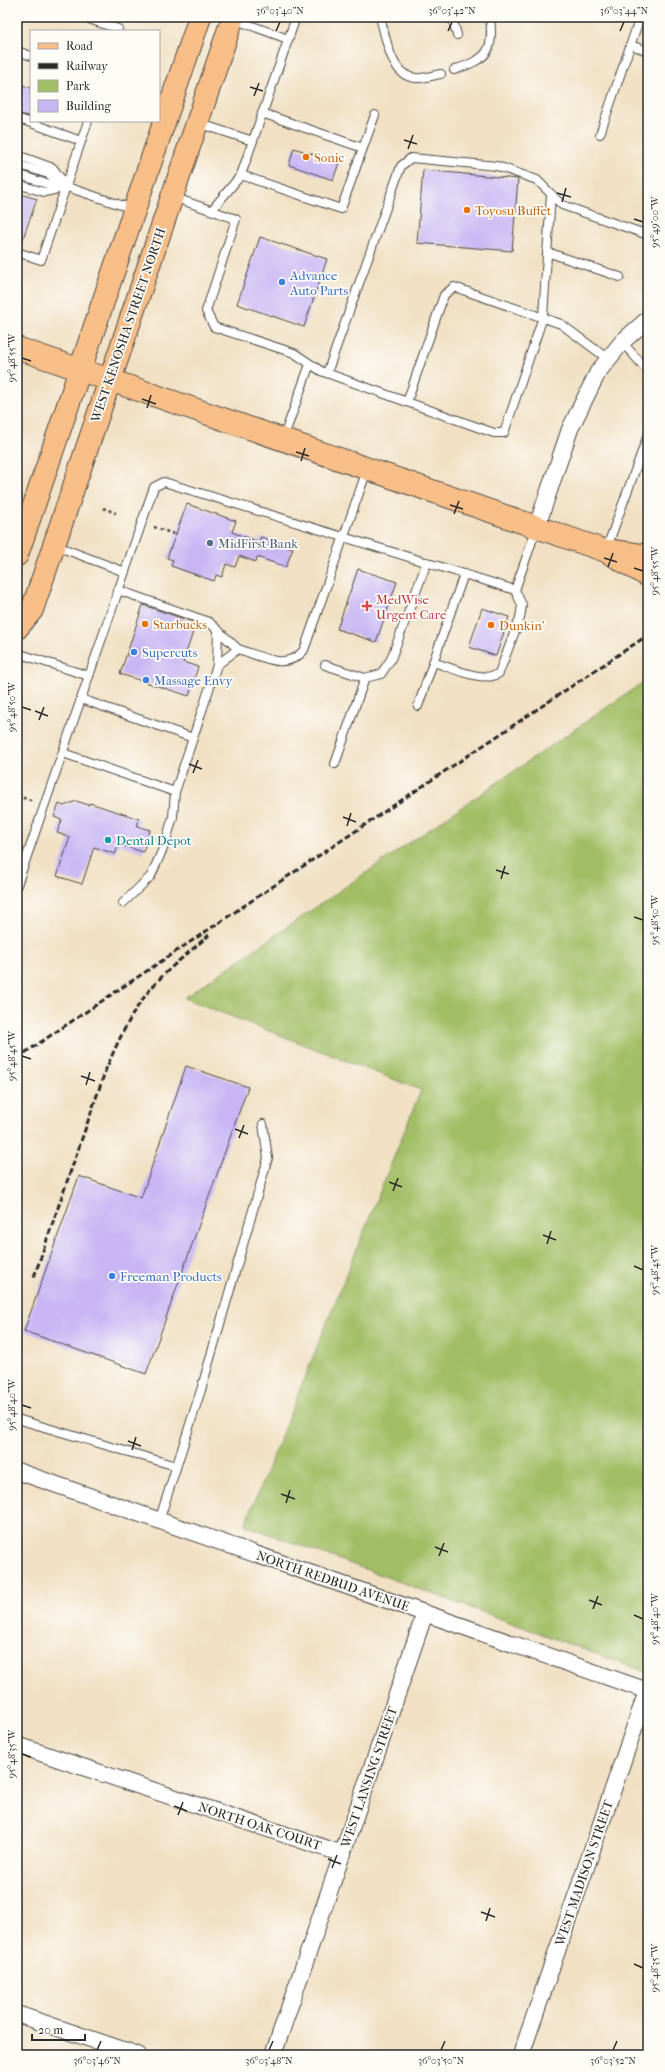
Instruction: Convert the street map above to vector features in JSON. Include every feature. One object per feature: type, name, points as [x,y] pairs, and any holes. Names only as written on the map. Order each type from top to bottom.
[{"type":"main road","points":[[17,555],[200,17]]},
{"type":"main road","name":"WEST KENOSHA STREET NORTH","points":[[17,628],[32,610],[109,380],[198,123],[231,18]]},
{"type":"main road","points":[[17,348],[537,526],[606,551],[648,576]]},
{"type":"main road","points":[[606,551],[648,556]]},
{"type":"street","points":[[537,526],[570,429],[598,372],[622,342],[648,319]]},
{"type":"street","name":"NORTH REDBUD AVENUE","points":[[17,1471],[647,1691]]},
{"type":"street","name":"WEST LANSING STREET","points":[[273,2055],[425,1613]]},
{"type":"street","name":"WEST MADISON STREET","points":[[521,2055],[647,1691]]},
{"type":"street","name":"NORTH OAK COURT","points":[[17,1745],[343,1854]]},
{"type":"street","points":[[17,2014],[138,2055]]},
{"type":"lane","points":[[83,17],[118,30]]},
{"type":"lane","points":[[212,210],[241,175],[296,17]]},
{"type":"lane","points":[[380,17],[392,59],[401,72],[405,75],[416,78],[441,74]]},
{"type":"lane","points":[[452,17],[457,36]]},
{"type":"lane","points":[[454,70],[478,61],[483,56],[490,44],[492,36],[490,17]]},
{"type":"lane","points":[[600,134],[640,17]]},
{"type":"lane","points":[[231,18],[288,38]]},
{"type":"lane","points":[[630,45],[648,51]]},
{"type":"lane","points":[[17,51],[30,56]]},
{"type":"lane","points":[[262,113],[363,148]]},
{"type":"lane","points":[[241,175],[341,209],[375,115]]},
{"type":"lane","points":[[17,118],[81,141]]},
{"type":"lane","points":[[17,252],[41,260],[67,187],[88,122]]},
{"type":"lane","points":[[198,123],[253,141]]},
{"type":"lane","points":[[17,155],[53,168],[67,187]]},
{"type":"lane","points":[[327,374],[401,166],[411,158],[497,166],[537,180],[562,205],[648,235]]},
{"type":"lane","points":[[17,164],[48,174],[67,187]]},
{"type":"lane","points":[[17,174],[44,183],[67,187],[134,209]]},
{"type":"lane","points":[[17,184],[44,192],[67,187]]},
{"type":"lane","points":[[172,197],[236,218],[206,311],[214,327],[294,354],[327,374],[494,434],[504,433],[543,317],[551,194]]},
{"type":"lane","points":[[547,252],[620,277]]},
{"type":"lane","points":[[407,402],[444,295],[454,287],[561,324],[608,359]]},
{"type":"lane","points":[[622,342],[648,371]]},
{"type":"lane","points":[[283,439],[310,364]]},
{"type":"lane","points":[[606,551],[648,435]]},
{"type":"lane","points":[[118,590],[209,622],[238,649],[279,662],[288,662],[298,657],[304,650],[368,468]]},
{"type":"lane","points":[[17,885],[154,486],[164,482],[515,590]]},
{"type":"lane","points":[[433,662],[482,677],[494,677],[499,673],[520,618],[522,605],[515,590],[537,526]]},
{"type":"lane","points":[[53,545],[125,572]]},
{"type":"lane","points":[[325,665],[365,678],[380,674],[391,659],[427,562]]},
{"type":"lane","points":[[418,706],[464,574]]},
{"type":"lane","points":[[123,903],[151,876],[165,844],[173,817],[175,792],[217,665],[218,630]]},
{"type":"lane","points":[[217,665],[238,649]]},
{"type":"lane","points":[[17,653],[89,676]]},
{"type":"lane","points":[[335,764],[365,678]]},
{"type":"lane","points":[[81,699],[193,738]]},
{"type":"lane","points":[[62,753],[175,792]]},
{"type":"lane","points":[[159,1520],[201,1390],[268,1158],[263,1124]]},
{"type":"lane","points":[[17,1419],[176,1466]]},
{"type":"path","points":[[103,508],[116,513]]},
{"type":"path","points":[[150,525],[174,534]]},
{"type":"green space","points":[[648,679],[648,1673],[245,1525],[421,1090],[184,998]]},
{"type":"building","points":[[17,83],[30,88],[30,117],[17,113]]},
{"type":"building","name":"Sonic","points":[[294,148],[339,163],[333,180],[289,165]]},
{"type":"building","name":"Toyosu Buffet","points":[[423,170],[518,179],[512,251],[417,243]]},
{"type":"building","points":[[17,193],[37,199],[20,247],[17,247]]},
{"type":"building","name":"Advance Auto Parts","points":[[260,237],[327,259],[304,327],[237,304]]},
{"type":"building","name":"MidFirst Bank","points":[[187,504],[236,521],[232,532],[259,542],[261,537],[293,548],[286,567],[257,557],[256,562],[239,556],[235,567],[226,564],[222,577],[216,575],[214,581],[171,566],[173,560],[167,558]]},
{"type":"building","name":"MedWise Urgent Care","points":[[358,569],[397,582],[376,642],[337,629]]},
{"type":"building","points":[[143,605],[196,623],[183,662],[198,667],[189,696],[120,674]]},
{"type":"building","name":"Dunkin'","points":[[482,608],[509,617],[496,656],[469,647]]},
{"type":"building","name":"Dental Depot","points":[[76,801],[89,805],[90,803],[139,819],[137,826],[150,830],[143,852],[119,844],[115,854],[94,847],[82,884],[57,876],[70,837],[57,833],[62,820],[54,817],[59,804],[64,806]]},
{"type":"building","name":"Freeman Products","points":[[186,1066],[248,1087],[146,1374],[24,1331],[79,1176],[141,1198]]},
{"type":"railway","points":[[17,1058],[648,635]]},
{"type":"railway","points":[[34,1277],[106,1069],[121,1035],[140,1003],[161,977],[209,935]]},
{"type":"place","name":"Sonic","points":[[306,157]]},
{"type":"place","name":"Toyosu Buffet","points":[[467,210]]},
{"type":"place","name":"Advance Auto Parts","points":[[282,282]]},
{"type":"place","name":"MidFirst Bank","points":[[210,543]]},
{"type":"place","name":"MedWise Urgent Care","points":[[367,606]]},
{"type":"place","name":"Starbucks","points":[[145,624]]},
{"type":"place","name":"Dunkin'","points":[[491,625]]},
{"type":"place","name":"Supercuts","points":[[134,652]]},
{"type":"place","name":"Massage Envy","points":[[146,680]]},
{"type":"place","name":"Dental Depot","points":[[108,840]]},
{"type":"place","name":"Freeman Products","points":[[112,1276]]}]
